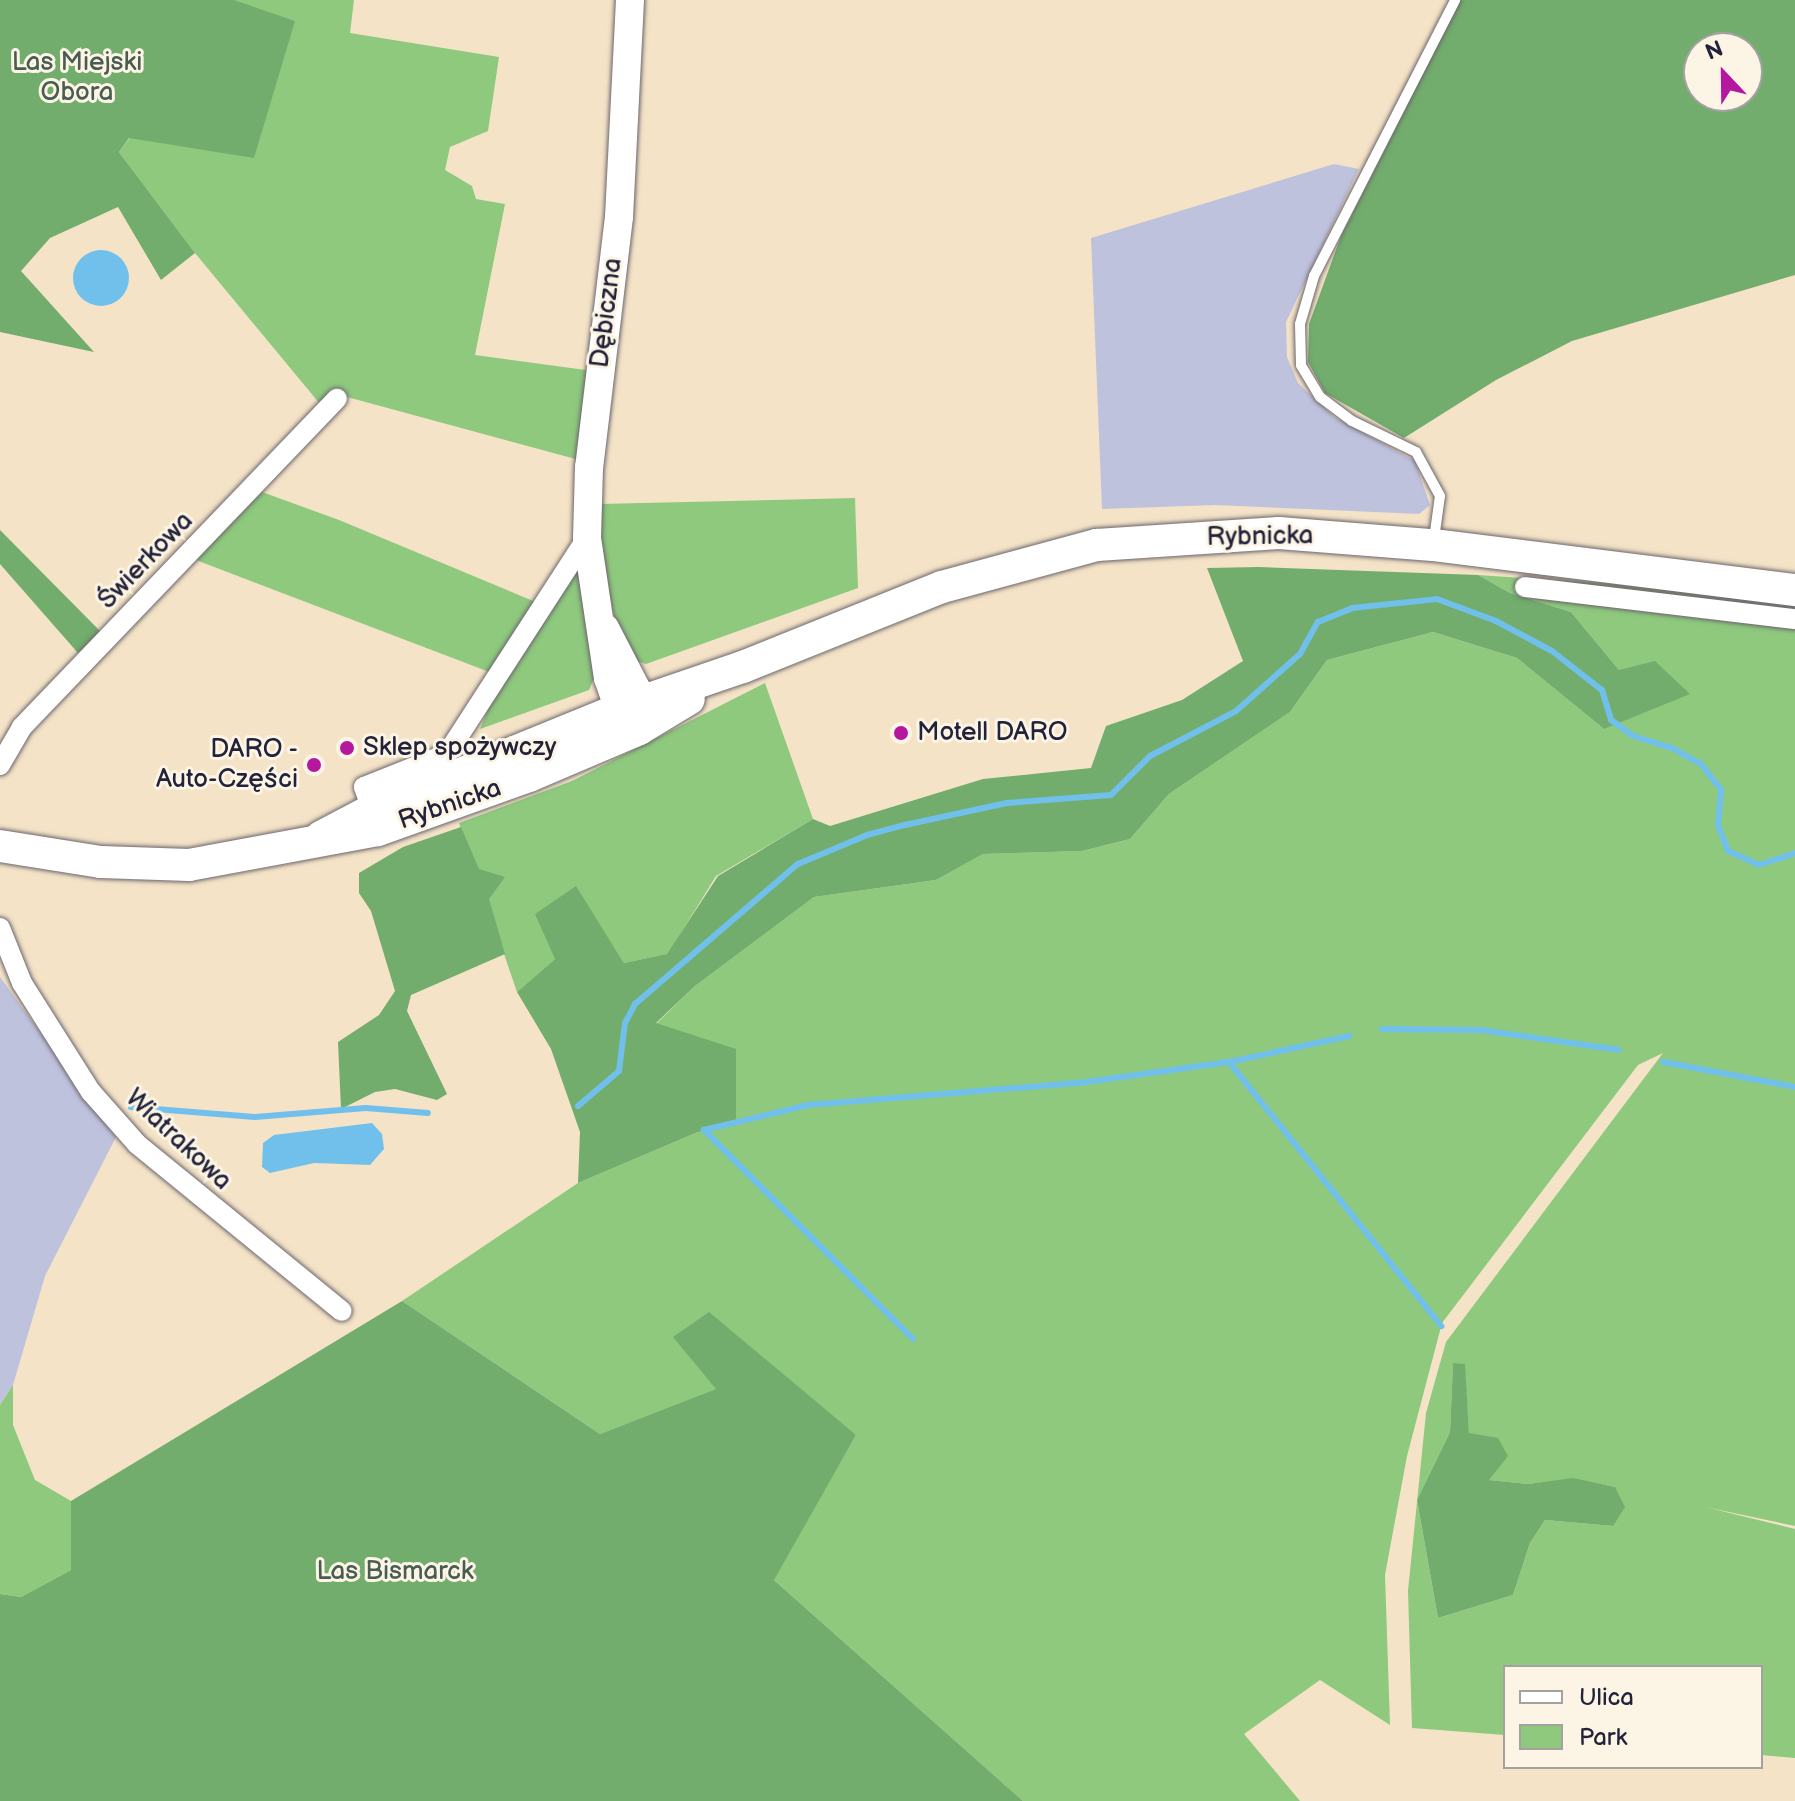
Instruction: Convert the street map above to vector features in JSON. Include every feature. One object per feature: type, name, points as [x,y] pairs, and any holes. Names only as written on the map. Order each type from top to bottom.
[{"type":"main road","name":"Rybnicka","points":[[1,853],[101,862],[189,865],[262,854],[375,820],[438,813],[633,713],[743,667],[942,587],[1097,545],[1279,533],[1433,545],[1795,590]]},
{"type":"street","name":"Dębiczna","points":[[630,0],[620,203],[589,467],[587,538],[602,624],[624,660],[633,713]]},
{"type":"street","name":"Świerkowa","points":[[0,765],[22,727],[337,399]]},
{"type":"street","points":[[375,820],[364,787],[447,754],[587,538]]},
{"type":"street","points":[[1525,587],[1795,619]]},
{"type":"street","name":"Wiatrakowa","points":[[0,928],[22,983],[91,1092],[137,1144],[342,1311]]},
{"type":"lane","points":[[1433,545],[1440,496],[1416,452],[1352,421],[1320,397],[1301,365],[1300,324],[1314,276],[1455,0]]},
{"type":"shaded area","points":[[1334,164],[1359,169],[1286,322],[1287,357],[1298,383],[1334,417],[1415,461],[1430,505],[1419,514],[1216,505],[1102,509],[1091,238]]},
{"type":"shaded area","points":[[0,977],[116,1137],[45,1276],[13,1385],[0,1405]]},
{"type":"green space","name":"Las Miejski Obora","points":[[0,0],[234,0],[295,21],[254,158],[129,138],[119,152],[195,253],[161,280],[118,207],[50,238],[21,271],[94,352],[0,332]]},
{"type":"green space","points":[[234,0],[354,0],[350,33],[499,57],[488,131],[450,147],[445,170],[472,186],[476,199],[505,204],[475,355],[593,371],[583,461],[336,394],[320,404],[195,253],[119,152]]},
{"type":"green space","points":[[1460,0],[1795,0],[1795,275],[1572,341],[1496,380],[1404,438],[1325,393],[1308,362],[1309,324],[1341,236]]},
{"type":"green space","points":[[262,492],[339,520],[538,603],[492,673],[196,560]]},
{"type":"green space","points":[[855,498],[858,588],[646,664],[632,660],[603,587],[599,504]]},
{"type":"green space","points":[[0,530],[100,631],[78,653],[0,564]]},
{"type":"green space","points":[[1207,568],[1478,575],[1510,593],[1571,612],[1619,670],[1655,661],[1690,694],[1604,729],[1517,658],[1433,632],[1327,660],[1290,712],[1169,794],[1130,839],[1082,851],[983,854],[936,880],[814,897],[695,986],[656,1023],[736,1049],[736,1124],[698,1132],[578,1183],[580,1132],[551,1049],[517,992],[555,959],[535,914],[576,886],[624,963],[667,954],[718,876],[813,819],[830,826],[983,779],[1091,768],[1106,726],[1182,700],[1243,661]]},
{"type":"green space","points":[[575,570],[589,592],[594,678],[589,690],[480,729],[500,680]]},
{"type":"green space","points":[[1478,575],[1642,586],[1795,607],[1795,1526],[1705,1507],[1795,1529],[1795,1758],[1763,1755],[1763,1665],[1503,1665],[1503,1735],[1412,1728],[1408,1591],[1417,1501],[1438,1618],[1513,1595],[1530,1543],[1545,1520],[1613,1526],[1615,1487],[1573,1479],[1528,1484],[1488,1480],[1480,1438],[1469,1433],[1464,1364],[1453,1364],[1450,1432],[1417,1499],[1426,1413],[1446,1342],[1663,1053],[1638,1065],[1442,1323],[1407,1456],[1385,1575],[1390,1725],[1320,1680],[1244,1734],[1300,1801],[1023,1801],[773,1579],[856,1435],[717,1389],[600,1434],[402,1301],[578,1183],[698,1132],[736,1124],[656,1024],[695,986],[814,897],[936,880],[983,854],[1082,851],[1130,839],[1169,794],[1290,712],[1327,660],[1433,632],[1517,658],[1604,729],[1619,670],[1571,612],[1510,593]]},
{"type":"green space","points":[[765,683],[813,819],[716,876],[668,954],[624,963],[576,887],[555,959],[517,992],[459,823],[572,781]]},
{"type":"green space","points":[[461,827],[479,869],[505,877],[489,899],[505,954],[411,995],[407,1011],[447,1094],[437,1100],[395,1089],[375,1092],[341,1109],[338,1042],[379,1015],[395,991],[371,911],[359,893],[359,873],[403,847]]},
{"type":"green space","name":"Las Bismarck","points":[[402,1301],[600,1434],[716,1389],[673,1337],[709,1312],[856,1435],[774,1580],[1023,1801],[0,1801],[0,1594],[21,1597],[71,1570],[71,1501]]},
{"type":"green space","points":[[1453,1363],[1465,1364],[1469,1433],[1498,1438],[1508,1456],[1489,1480],[1528,1484],[1573,1478],[1615,1487],[1625,1507],[1613,1526],[1545,1520],[1530,1543],[1513,1595],[1438,1618],[1417,1500],[1450,1432]]},
{"type":"green space","points":[[13,1385],[13,1425],[35,1480],[71,1501],[71,1570],[21,1597],[0,1594],[0,1405]]},
{"type":"water","points":[[101,250],[121,258],[129,278],[121,298],[101,306],[81,298],[73,278],[81,258]]},
{"type":"water","points":[[372,1123],[382,1134],[384,1149],[370,1165],[314,1163],[270,1173],[262,1167],[263,1143],[274,1135]]},
{"type":"waterway","points":[[578,1106],[619,1071],[625,1023],[635,1004],[798,864],[867,835],[905,825],[1007,803],[1111,795],[1150,756],[1236,711],[1300,654],[1318,622],[1352,608],[1437,599],[1496,621],[1552,651],[1602,690],[1611,720],[1633,736],[1672,748],[1701,764],[1721,790],[1718,825],[1728,851],[1759,865],[1795,853]]},
{"type":"waterway","points":[[1382,1029],[1481,1030],[1619,1050]]},
{"type":"waterway","points":[[913,1339],[704,1130],[808,1105],[1086,1082],[1229,1062],[1349,1036]]},
{"type":"waterway","points":[[1229,1062],[1441,1326]]},
{"type":"waterway","points":[[1663,1062],[1795,1087]]},
{"type":"waterway","points":[[131,1107],[255,1117],[366,1108],[428,1113]]},
{"type":"place","name":"Motell DARO","points":[[901,733]]},
{"type":"place","name":"Sklep spożywczy","points":[[347,748]]},
{"type":"place","name":"DARO - Auto-Części","points":[[314,765]]}]
